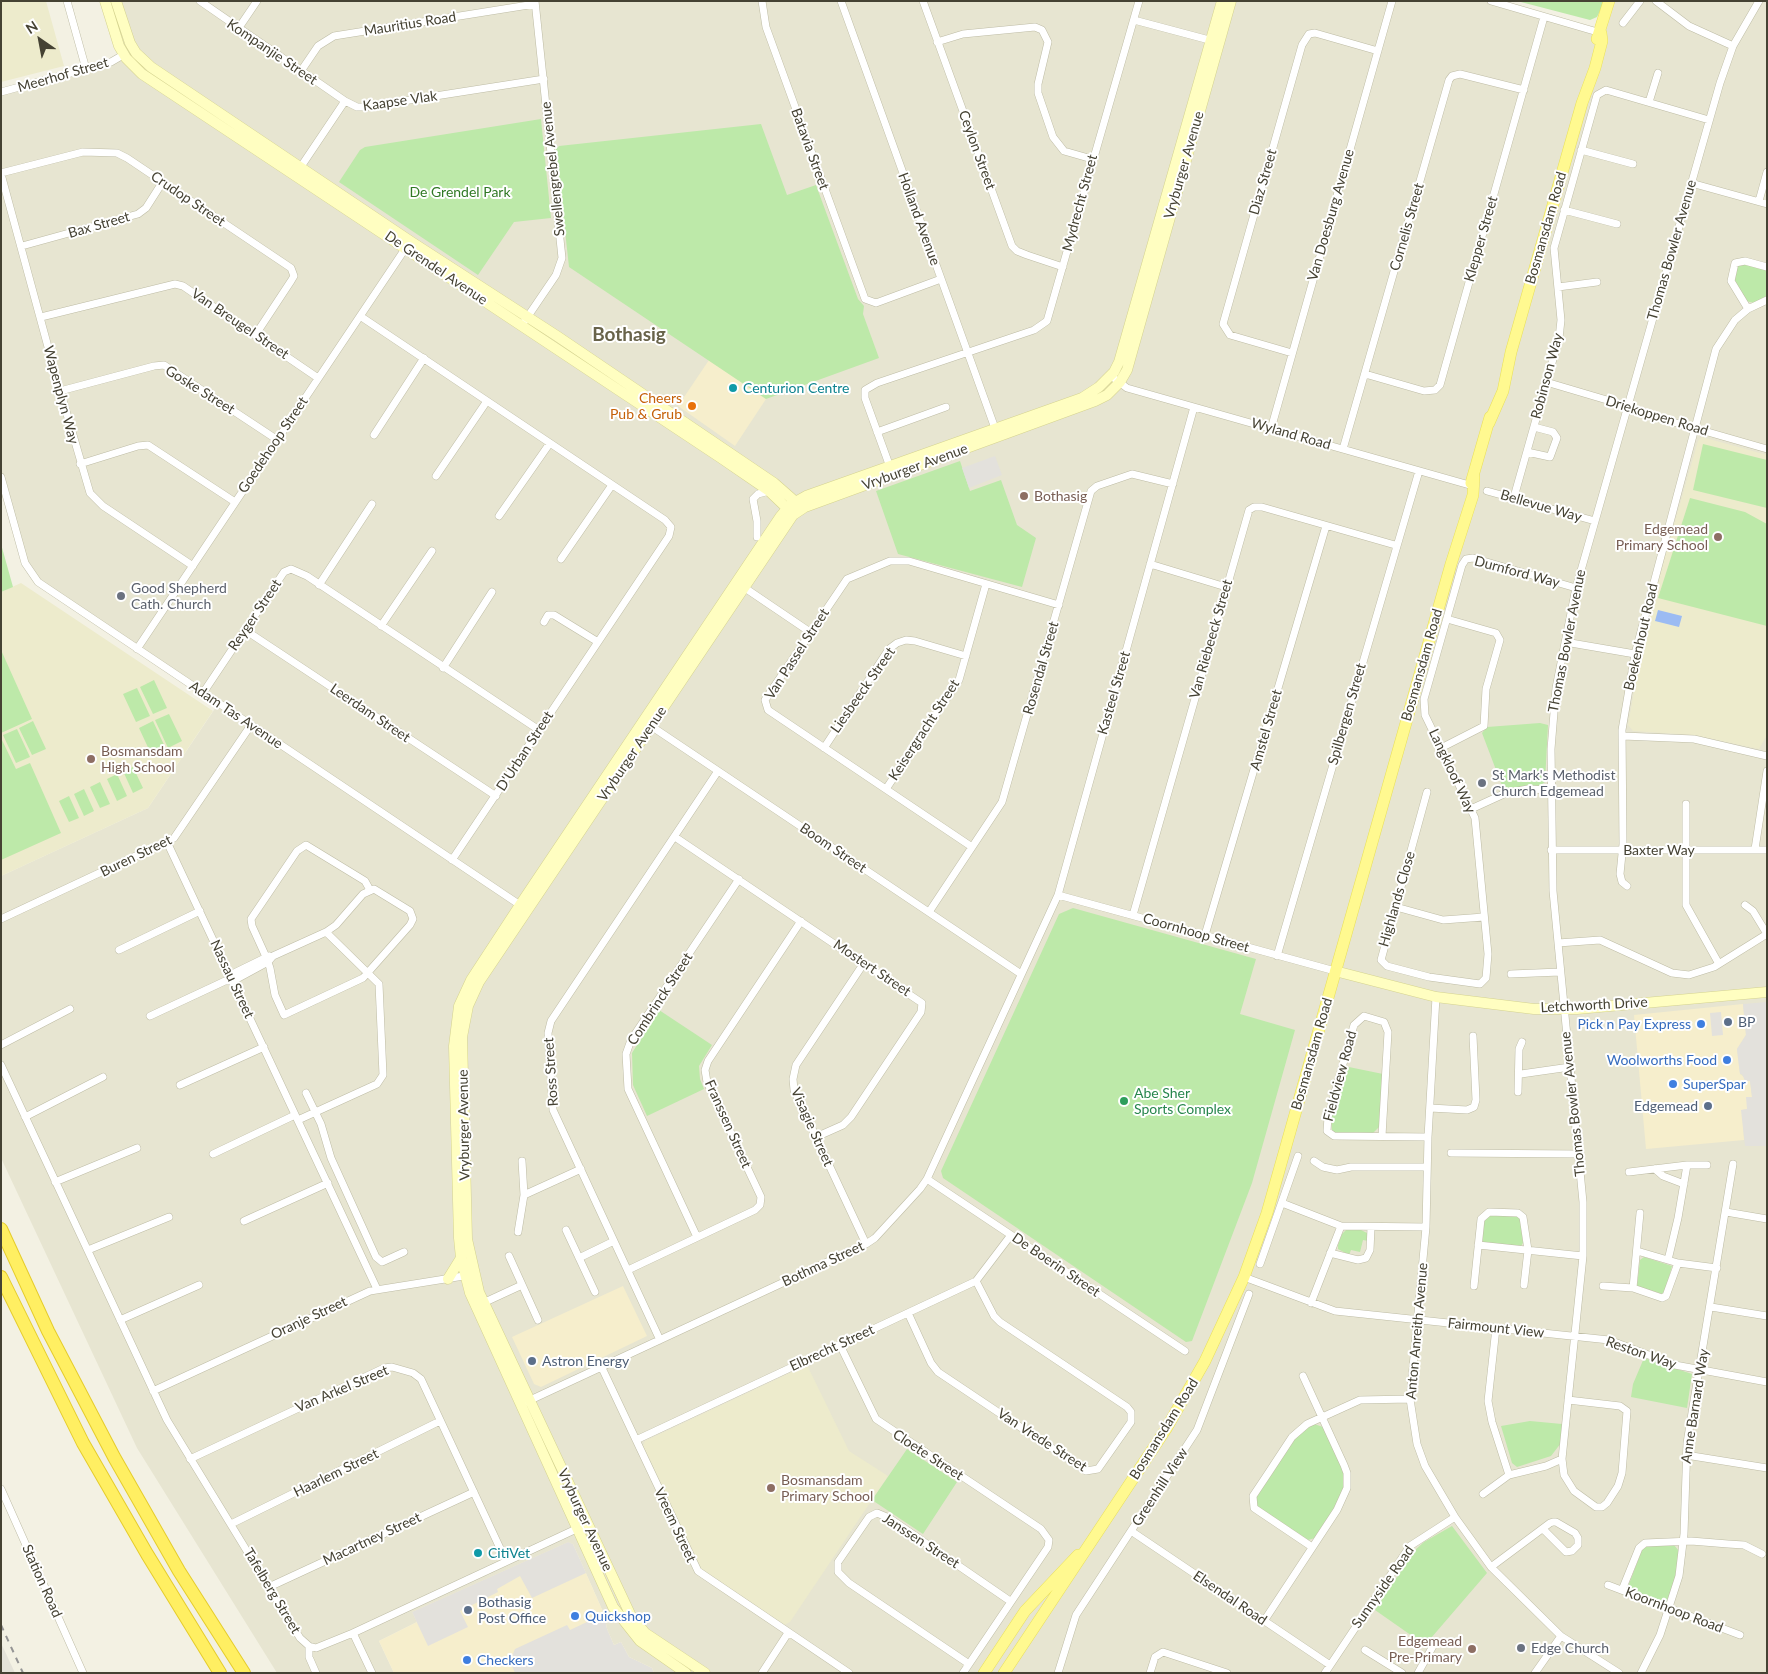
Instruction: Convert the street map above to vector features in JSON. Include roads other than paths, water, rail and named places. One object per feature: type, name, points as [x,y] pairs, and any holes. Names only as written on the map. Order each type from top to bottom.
[{"type":"highway","points":[[1,1229],[40,1315],[103,1437],[173,1561],[244,1673]]},
{"type":"highway","points":[[1,1277],[83,1442],[146,1554],[220,1673]]},
{"type":"main road","name":"Bosmansdam Road","points":[[1004,1673],[1109,1518],[1185,1398],[1205,1361],[1244,1277],[1267,1213],[1335,971],[1456,565],[1473,483],[1490,422],[1492,405],[1511,352],[1582,104],[1595,68],[1609,1]]},
{"type":"main road","name":"Bosmansdam Road","points":[[984,1673],[1031,1604],[1074,1559],[1109,1518]]},
{"type":"street","points":[[67,1],[86,69]]},
{"type":"street","name":"De Grendel Avenue","points":[[105,1],[115,38],[123,55],[139,71],[298,171]]},
{"type":"street","name":"De Grendel Avenue","points":[[116,1],[127,38],[143,61],[298,171],[774,483],[799,505]]},
{"type":"street","name":"Kompanjie Street","points":[[200,1],[345,101]]},
{"type":"street","points":[[238,29],[257,1]]},
{"type":"street","name":"Batavia Street","points":[[762,1],[766,27],[863,296],[867,301],[876,303],[940,279]]},
{"type":"street","name":"Holland Avenue","points":[[841,1],[997,433]]},
{"type":"street","name":"Ceylon Street","points":[[923,1],[1014,248],[1027,256],[1063,267]]},
{"type":"street","name":"Mydrecht Street","points":[[967,353],[1044,325],[1051,310],[1092,159],[1139,1]]},
{"type":"street","name":"Vryburger Avenue","points":[[526,1403],[477,1308],[469,1276],[463,1027],[468,1006],[479,982],[524,908],[790,512],[799,505],[890,467],[1095,402],[1107,395],[1115,379],[1126,370],[1214,42],[1222,1]]},
{"type":"street","name":"Vryburger Avenue","points":[[1214,42],[1231,1]]},
{"type":"street","name":"Van Doesburg Avenue","points":[[1271,429],[1392,1]]},
{"type":"street","points":[[1491,1],[1601,32]]},
{"type":"street","points":[[1622,23],[1640,1]]},
{"type":"street","points":[[1656,1],[1689,26],[1733,46]]},
{"type":"street","name":"Thomas Bowler Avenue","points":[[1562,1459],[1583,1256],[1584,1223],[1560,972],[1551,850],[1553,709],[1576,588],[1709,120],[1733,46],[1759,1]]},
{"type":"street","name":"Mauritius Road","points":[[301,71],[318,46],[334,36],[535,3]]},
{"type":"street","name":"Swellengrebel Avenue","points":[[525,321],[556,275],[562,258],[535,3]]},
{"type":"street","name":"Klepper Street","points":[[1365,374],[1424,391],[1435,390],[1440,385],[1544,17]]},
{"type":"street","points":[[1134,20],[1214,42]]},
{"type":"street","points":[[937,42],[963,34],[1035,27],[1042,30],[1048,42],[1038,84],[1038,93],[1052,137],[1064,151],[1092,159]]},
{"type":"street","name":"Diaz Street","points":[[1292,353],[1230,335],[1223,324],[1299,54],[1305,38],[1315,33],[1378,51]]},
{"type":"street","points":[[127,38],[127,46],[123,55],[133,55],[143,61]]},
{"type":"street","name":"Meerhof Street","points":[[1,92],[111,62],[123,55]]},
{"type":"street","points":[[1658,72],[1648,102],[1709,120]]},
{"type":"street","name":"Cornelis Street","points":[[1343,449],[1449,80],[1452,76],[1460,74],[1524,90]]},
{"type":"street","name":"Kaapse Vlak","points":[[298,171],[345,101],[357,107],[365,107],[544,79]]},
{"type":"street","name":"Robinson Way","points":[[1514,497],[1560,330],[1554,248],[1596,97],[1600,91],[1606,90],[1648,102]]},
{"type":"street","points":[[1582,150],[1633,164]]},
{"type":"street","name":"Crudop Street","points":[[1,173],[76,153],[107,152],[127,158],[291,268],[293,278],[256,334]]},
{"type":"street","points":[[1759,201],[1767,172]]},
{"type":"street","name":"Wapenplyn Way","points":[[1,173],[86,484],[94,499],[193,566]]},
{"type":"street","name":"Bax Street","points":[[22,246],[138,214],[146,208],[162,183]]},
{"type":"street","points":[[1691,183],[1767,204]]},
{"type":"street","points":[[1564,210],[1617,224]]},
{"type":"street","name":"Goedehoop Street","points":[[137,649],[408,244]]},
{"type":"street","points":[[1748,309],[1731,281],[1735,263],[1745,261],[1767,267]]},
{"type":"street","points":[[1558,287],[1597,282]]},
{"type":"street","name":"Van Breugel Street","points":[[41,317],[175,284],[184,286],[318,378]]},
{"type":"street","name":"Boekenhout Road","points":[[1628,886],[1622,882],[1620,874],[1623,736],[1635,654],[1716,349],[1729,327],[1748,309],[1767,300]]},
{"type":"street","name":"D'Urban Street","points":[[360,316],[665,520],[670,525],[671,530],[452,860]]},
{"type":"street","name":"De Grendel Avenue","points":[[525,321],[769,491],[790,512]]},
{"type":"street","points":[[890,467],[864,398],[865,390],[877,383],[967,353]]},
{"type":"street","points":[[374,435],[424,358]]},
{"type":"street","name":"Goske Street","points":[[60,391],[164,365],[276,439]]},
{"type":"street","name":"Wyland Road","points":[[1115,379],[1127,388],[1418,471],[1473,483]]},
{"type":"street","name":"Driekoppen Road","points":[[1546,382],[1767,449]]},
{"type":"street","points":[[436,476],[487,401]]},
{"type":"street","points":[[877,432],[946,407]]},
{"type":"street","name":"Kasteel Street","points":[[1021,974],[1058,895],[1194,407]]},
{"type":"street","name":"Robinson Way","points":[[1527,452],[1550,457],[1556,438],[1554,433],[1534,427]]},
{"type":"street","name":"Vryburger Avenue","points":[[799,505],[997,433]]},
{"type":"street","points":[[499,516],[550,443]]},
{"type":"street","points":[[80,464],[138,446],[148,445],[235,502]]},
{"type":"street","name":"Spilbergen Street","points":[[1277,956],[1395,544],[1418,471]]},
{"type":"street","name":"Rosendal Street","points":[[929,912],[1002,802],[1091,492],[1097,486],[1132,474],[1173,484]]},
{"type":"street","name":"Adam Tas Avenue","points":[[1,476],[25,563],[34,579],[524,908]]},
{"type":"street","points":[[561,559],[612,485]]},
{"type":"street","points":[[757,537],[757,520],[753,499],[758,494],[769,491]]},
{"type":"street","name":"Bellevue Way","points":[[1487,491],[1514,497],[1594,521]]},
{"type":"street","points":[[319,585],[372,504]]},
{"type":"street","name":"Van Riebeeck Street","points":[[1133,915],[1246,517],[1252,508],[1262,507],[1395,544]]},
{"type":"street","name":"Amstel Street","points":[[1206,935],[1326,526]]},
{"type":"street","points":[[381,626],[432,551]]},
{"type":"street","name":"Durnford Way","points":[[1456,565],[1466,559],[1473,558],[1576,588]]},
{"type":"street","name":"Van Passel Street","points":[[972,847],[768,710],[765,704],[767,696],[847,579],[890,561],[909,561],[1059,604]]},
{"type":"street","points":[[1150,564],[1226,587]]},
{"type":"street","name":"Langkloof Way","points":[[1456,565],[1447,619],[1423,706],[1471,809],[1477,832],[1488,954],[1486,978],[1483,983]]},
{"type":"street","name":"Reyger Street","points":[[203,693],[287,569],[297,570],[539,730]]},
{"type":"street","name":"Keisergracht Street","points":[[886,789],[959,680],[986,584]]},
{"type":"street","points":[[740,585],[810,632]]},
{"type":"street","points":[[443,668],[492,592]]},
{"type":"street","points":[[544,622],[548,615],[554,614],[598,642]]},
{"type":"street","points":[[1441,748],[1484,726],[1486,689],[1500,640],[1496,633],[1447,619]]},
{"type":"street","name":"Leerdam Street","points":[[245,630],[496,796]]},
{"type":"street","name":"Liesbeeck Street","points":[[824,748],[889,649],[896,642],[915,641],[966,656]]},
{"type":"street","points":[[1565,642],[1635,654]]},
{"type":"street","name":"Boom Street","points":[[647,724],[1021,974]]},
{"type":"street","name":"Buren Street","points":[[1,920],[168,842],[178,835],[251,725]]},
{"type":"street","points":[[1623,736],[1694,740],[1767,756]]},
{"type":"street","name":"Ross Street","points":[[660,1340],[551,1102],[549,1026],[718,771]]},
{"type":"street","points":[[1755,849],[1767,772]]},
{"type":"street","points":[[1471,809],[1506,793],[1528,789],[1551,790]]},
{"type":"street","name":"Highlands Close","points":[[1427,792],[1381,955],[1383,964],[1428,978],[1483,983]]},
{"type":"street","points":[[1686,804],[1686,905],[1719,964]]},
{"type":"street","name":"Mostert Street","points":[[675,836],[919,1000],[922,1010],[848,1122],[816,1137]]},
{"type":"street","name":"Nassau Street","points":[[168,842],[377,1289]]},
{"type":"street","points":[[231,977],[269,958],[326,932],[336,925],[363,894],[370,890],[378,890],[410,911],[413,916],[410,925],[363,978],[284,1015],[275,995],[269,958],[252,926],[251,919],[302,846],[311,846],[365,881],[370,890]]},
{"type":"street","name":"Baxter Way","points":[[1551,850],[1767,850]]},
{"type":"street","name":"Combrinck Street","points":[[697,1238],[628,1089],[626,1054],[629,1043],[739,879]]},
{"type":"street","name":"Coornhoop Street","points":[[1058,895],[1335,971]]},
{"type":"street","points":[[1558,943],[1600,940],[1677,974],[1702,973],[1767,934],[1753,911],[1745,906]]},
{"type":"street","points":[[1396,907],[1443,920],[1484,917]]},
{"type":"street","name":"Vryburger Avenue","points":[[524,908],[471,980],[456,1018],[454,1046],[460,1258],[484,1302],[526,1403],[582,1526],[612,1607],[627,1628],[645,1646],[686,1673]]},
{"type":"street","points":[[119,950],[200,911]]},
{"type":"street","name":"Franssen Street","points":[[628,1270],[755,1210],[761,1202],[761,1197],[707,1082],[705,1070],[708,1061],[802,921]]},
{"type":"street","points":[[213,1154],[296,1118],[316,1112],[377,1084],[382,1078],[380,987],[369,972],[326,932]]},
{"type":"street","name":"Visagie Street","points":[[864,963],[794,1069],[794,1090],[866,1244]]},
{"type":"street","name":"Letchworth Drive","points":[[1335,971],[1436,997],[1518,1007],[1564,1009],[1767,992]]},
{"type":"street","points":[[1511,974],[1560,972]]},
{"type":"street","name":"Bothma Street","points":[[526,1403],[866,1244],[875,1238],[927,1179],[1021,974]]},
{"type":"street","name":"Nassau Street","points":[[150,1016],[231,977]]},
{"type":"street","name":"Anton Anreith Avenue","points":[[1436,997],[1428,1137],[1426,1226],[1410,1399],[1417,1444],[1425,1466],[1455,1517],[1491,1567],[1561,1636],[1619,1673]]},
{"type":"street","points":[[1,1045],[70,1009]]},
{"type":"street","name":"Fieldview Road","points":[[1382,1136],[1388,1032],[1384,1022],[1364,1016],[1354,1025],[1326,1128],[1334,1136],[1428,1137]]},
{"type":"street","points":[[1430,1108],[1467,1110],[1474,1106],[1476,1100],[1473,1036]]},
{"type":"street","points":[[1518,1092],[1520,1048],[1522,1042]]},
{"type":"street","points":[[180,1086],[264,1046]]},
{"type":"street","name":"Tafelberg Street","points":[[1,1065],[166,1420],[232,1524],[300,1638],[309,1646],[316,1648],[353,1633],[582,1526]]},
{"type":"street","points":[[1520,1074],[1570,1067]]},
{"type":"street","points":[[25,1117],[103,1077]]},
{"type":"street","points":[[306,1093],[316,1112],[331,1158],[376,1257],[382,1262],[404,1252]]},
{"type":"street","points":[[55,1182],[137,1148]]},
{"type":"street","points":[[1451,1153],[1578,1154]]},
{"type":"street","points":[[1260,1264],[1298,1156]]},
{"type":"street","points":[[518,1232],[524,1195],[522,1161]]},
{"type":"street","points":[[1314,1161],[1322,1167],[1337,1170],[1351,1168],[1427,1167]]},
{"type":"street","name":"Anne Barnard Way","points":[[1641,1673],[1660,1635],[1679,1576],[1684,1542],[1686,1455],[1733,1164]]},
{"type":"street","points":[[1668,1260],[1687,1165]]},
{"type":"street","points":[[1629,1172],[1687,1165],[1707,1165]]},
{"type":"street","points":[[1655,1169],[1663,1176],[1684,1184]]},
{"type":"street","points":[[524,1195],[581,1170]]},
{"type":"street","name":"De Boerin Street","points":[[927,1179],[1185,1351]]},
{"type":"street","points":[[244,1221],[328,1183]]},
{"type":"street","points":[[1282,1203],[1341,1226],[1371,1228],[1426,1226]]},
{"type":"street","points":[[1474,1286],[1483,1215],[1489,1212],[1512,1212],[1523,1217],[1528,1250],[1524,1285]]},
{"type":"street","points":[[1726,1212],[1767,1219]]},
{"type":"street","points":[[1633,1288],[1640,1213]]},
{"type":"street","points":[[88,1250],[169,1217]]},
{"type":"street","points":[[1311,1303],[1341,1226]]},
{"type":"street","points":[[1330,1254],[1358,1260],[1366,1258],[1370,1250],[1371,1228]]},
{"type":"street","points":[[566,1230],[595,1292]]},
{"type":"street","name":"Elbrecht Street","points":[[636,1440],[976,1281],[1011,1235]]},
{"type":"street","points":[[579,1258],[614,1241]]},
{"type":"street","points":[[1478,1245],[1583,1256]]},
{"type":"street","points":[[1637,1251],[1678,1263],[1717,1268]]},
{"type":"street","points":[[509,1256],[538,1320]]},
{"type":"street","points":[[448,1279],[455,1270],[460,1258]]},
{"type":"street","points":[[1602,1286],[1633,1288],[1657,1298],[1664,1297],[1678,1263]]},
{"type":"street","name":"Oranje Street","points":[[153,1391],[364,1293],[377,1289],[469,1276]]},
{"type":"street","name":"Fairmount View","points":[[1244,1277],[1335,1311],[1574,1336]]},
{"type":"street","name":"Van Vrede Street","points":[[908,1313],[931,1363],[938,1372],[1086,1471],[1098,1469],[1131,1422],[1131,1412],[1127,1407],[1000,1322],[994,1316],[976,1281]]},
{"type":"street","points":[[484,1302],[522,1284]]},
{"type":"street","points":[[120,1320],[199,1285]]},
{"type":"street","name":"Greenhill View","points":[[1058,1673],[1076,1615],[1197,1430],[1249,1294]]},
{"type":"street","points":[[1711,1307],[1767,1316]]},
{"type":"street","points":[[1496,1328],[1488,1401],[1492,1422],[1509,1475]]},
{"type":"street","name":"Reston Way","points":[[1574,1336],[1610,1340],[1675,1366],[1767,1382]]},
{"type":"street","name":"Cloete Street","points":[[840,1345],[876,1419],[1041,1529],[1047,1537],[1048,1546],[1010,1601]]},
{"type":"street","name":"Van Arkel Street","points":[[190,1459],[389,1367],[419,1377],[506,1561]]},
{"type":"street","name":"Vreem Street","points":[[602,1368],[698,1571],[849,1673]]},
{"type":"street","points":[[1264,1621],[1343,1500],[1348,1481],[1344,1465],[1303,1376]]},
{"type":"street","points":[[1312,1547],[1256,1510],[1252,1500],[1292,1437],[1301,1428],[1322,1416],[1360,1400],[1410,1399]]},
{"type":"street","points":[[1483,1494],[1509,1475],[1546,1466],[1562,1459],[1564,1475],[1574,1491],[1596,1507],[1602,1507],[1607,1503],[1618,1486],[1622,1474],[1627,1411],[1620,1406],[1568,1400]]},
{"type":"street","name":"Haarlem Street","points":[[232,1524],[440,1421]]},
{"type":"street","points":[[1686,1455],[1767,1468]]},
{"type":"street","name":"Station Road","points":[[1,1489],[83,1673]]},
{"type":"street","name":"Macartney Street","points":[[270,1587],[474,1492]]},
{"type":"street","name":"Janssen Street","points":[[969,1664],[848,1583],[838,1572],[838,1562],[869,1517],[877,1513],[889,1518],[1010,1601]]},
{"type":"street","name":"Sunnyside Road","points":[[1324,1673],[1410,1546],[1455,1517]]},
{"type":"street","points":[[1491,1567],[1543,1529],[1556,1522],[1575,1533],[1578,1538],[1578,1545],[1574,1550],[1566,1552],[1543,1529]]},
{"type":"street","name":"Vryburger Avenue","points":[[582,1526],[636,1624],[645,1633],[704,1673]]},
{"type":"street","name":"Elsendal Road","points":[[1131,1532],[1330,1665]]},
{"type":"street","points":[[1622,1590],[1641,1545],[1648,1542],[1744,1545],[1762,1554]]},
{"type":"street","name":"Koornhoop Road","points":[[1608,1585],[1668,1610],[1740,1635]]},
{"type":"street","points":[[963,1673],[1010,1601]]},
{"type":"street","points":[[353,1633],[372,1673]]},
{"type":"street","points":[[762,1673],[788,1633]]},
{"type":"street","points":[[1535,1673],[1561,1636]]},
{"type":"street","points":[[309,1646],[309,1657],[316,1673]]},
{"type":"street","points":[[1418,1673],[1433,1646]]},
{"type":"street","points":[[1365,1650],[1402,1673]]},
{"type":"street","points":[[1150,1673],[1156,1655],[1163,1652],[1227,1673]]},
{"type":"water","points":[[1658,610],[1682,616],[1679,627],[1655,621]]},
{"type":"railway","points":[[1,1625],[23,1673]]},
{"type":"place","name":"Centurion Centre","points":[[733,388]]},
{"type":"place","name":"Cheers Pub & Grub","points":[[692,406]]},
{"type":"place","name":"Bothasig","points":[[1024,496]]},
{"type":"place","name":"Edgemead Primary School","points":[[1718,537]]},
{"type":"place","name":"Good Shepherd Cath. Church","points":[[121,596]]},
{"type":"place","name":"Bosmansdam High School","points":[[91,759]]},
{"type":"place","name":"St Mark's Methodist Church Edgemead","points":[[1482,783]]},
{"type":"place","name":"BP","points":[[1728,1022]]},
{"type":"place","name":"Pick n Pay Express","points":[[1701,1024]]},
{"type":"place","name":"Woolworths Food","points":[[1727,1060]]},
{"type":"place","name":"SuperSpar","points":[[1673,1084]]},
{"type":"place","name":"Abe Sher Sports Complex","points":[[1124,1101]]},
{"type":"place","name":"Edgemead","points":[[1708,1106]]},
{"type":"place","name":"Astron Energy","points":[[532,1361]]},
{"type":"place","name":"Bosmansdam Primary School","points":[[771,1488]]},
{"type":"place","name":"CitiVet","points":[[478,1553]]},
{"type":"place","name":"Bothasig Post Office","points":[[468,1610]]},
{"type":"place","name":"Quickshop","points":[[575,1616]]},
{"type":"place","name":"Edge Church","points":[[1521,1648]]},
{"type":"place","name":"Edgemead Pre-Primary","points":[[1472,1649]]},
{"type":"place","name":"Checkers","points":[[467,1660]]},
{"type":"district","name":"Bothasig","points":[[629,335]]},
{"type":"park label","name":"De Grendel Park","points":[[460,192]]}]
